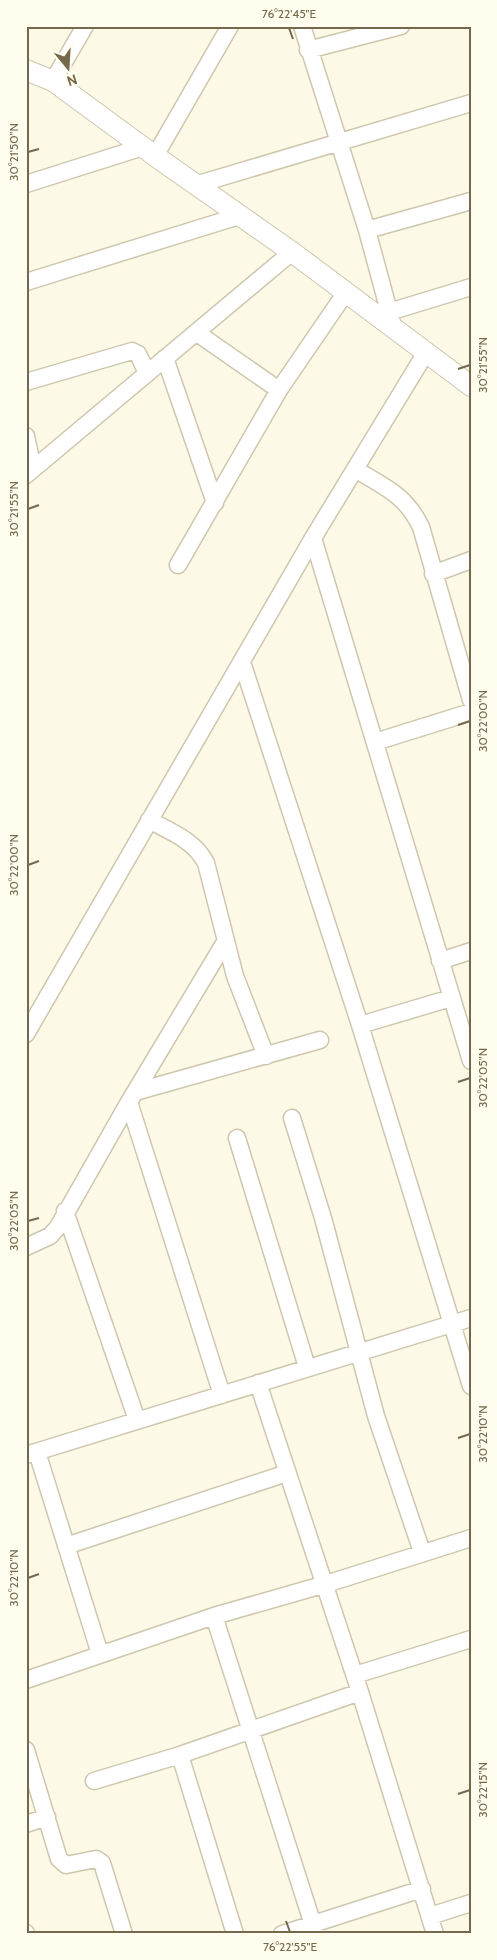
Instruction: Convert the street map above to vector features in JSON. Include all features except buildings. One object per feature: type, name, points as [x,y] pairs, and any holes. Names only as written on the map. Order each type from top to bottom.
[{"type":"street","points":[[53,81],[85,26]]},
{"type":"street","points":[[26,184],[149,152],[230,26]]},
{"type":"street","points":[[302,26],[308,50],[339,141],[392,321]]},
{"type":"street","points":[[308,50],[401,26]]},
{"type":"street","points":[[26,70],[53,81],[149,152],[346,292],[392,321],[425,354],[471,386]]},
{"type":"street","points":[[195,185],[471,103]]},
{"type":"street","points":[[366,230],[471,200]]},
{"type":"street","points":[[26,282],[239,216]]},
{"type":"street","points":[[30,472],[292,252]]},
{"type":"street","points":[[392,321],[471,287]]},
{"type":"street","points":[[178,566],[279,390],[346,292]]},
{"type":"street","points":[[196,333],[279,390]]},
{"type":"street","points":[[26,382],[132,351],[138,354],[147,373]]},
{"type":"street","points":[[26,1034],[313,538],[425,354]]},
{"type":"street","points":[[165,358],[215,503]]},
{"type":"street","points":[[26,436],[30,472]]},
{"type":"street","points":[[355,469],[403,499],[421,527],[433,574],[471,700]]},
{"type":"street","points":[[313,538],[471,1061]]},
{"type":"street","points":[[433,574],[471,560]]},
{"type":"street","points":[[242,662],[360,1025],[471,1386]]},
{"type":"street","points":[[375,742],[471,712]]},
{"type":"street","points":[[149,820],[188,840],[199,850],[206,863],[235,976],[266,1056]]},
{"type":"street","points":[[26,1247],[50,1236],[58,1227],[65,1211],[225,942]]},
{"type":"street","points":[[440,961],[471,951]]},
{"type":"street","points":[[360,1025],[451,998]]},
{"type":"street","points":[[132,1097],[320,1040]]},
{"type":"street","points":[[132,1097],[222,1395]]},
{"type":"street","points":[[292,1118],[360,1351],[376,1416],[422,1552]]},
{"type":"street","points":[[237,1138],[307,1367]]},
{"type":"street","points":[[65,1211],[137,1420]]},
{"type":"street","points":[[100,1654],[66,1546],[31,1453],[471,1318]]},
{"type":"street","points":[[258,1383],[326,1584],[436,1934]]},
{"type":"street","points":[[66,1546],[287,1473]]},
{"type":"street","points":[[26,1680],[214,1616],[326,1584],[471,1538]]},
{"type":"street","points":[[214,1616],[314,1929]]},
{"type":"street","points":[[355,1675],[471,1639]]},
{"type":"street","points":[[94,1781],[180,1756],[360,1692]]},
{"type":"street","points":[[26,1750],[61,1863],[66,1865],[96,1859],[102,1863],[124,1934]]},
{"type":"street","points":[[180,1756],[235,1934]]},
{"type":"street","points":[[26,1824],[47,1817]]},
{"type":"street","points":[[282,1934],[314,1929],[422,1890]]},
{"type":"street","points":[[430,1916],[471,1903]]}]
